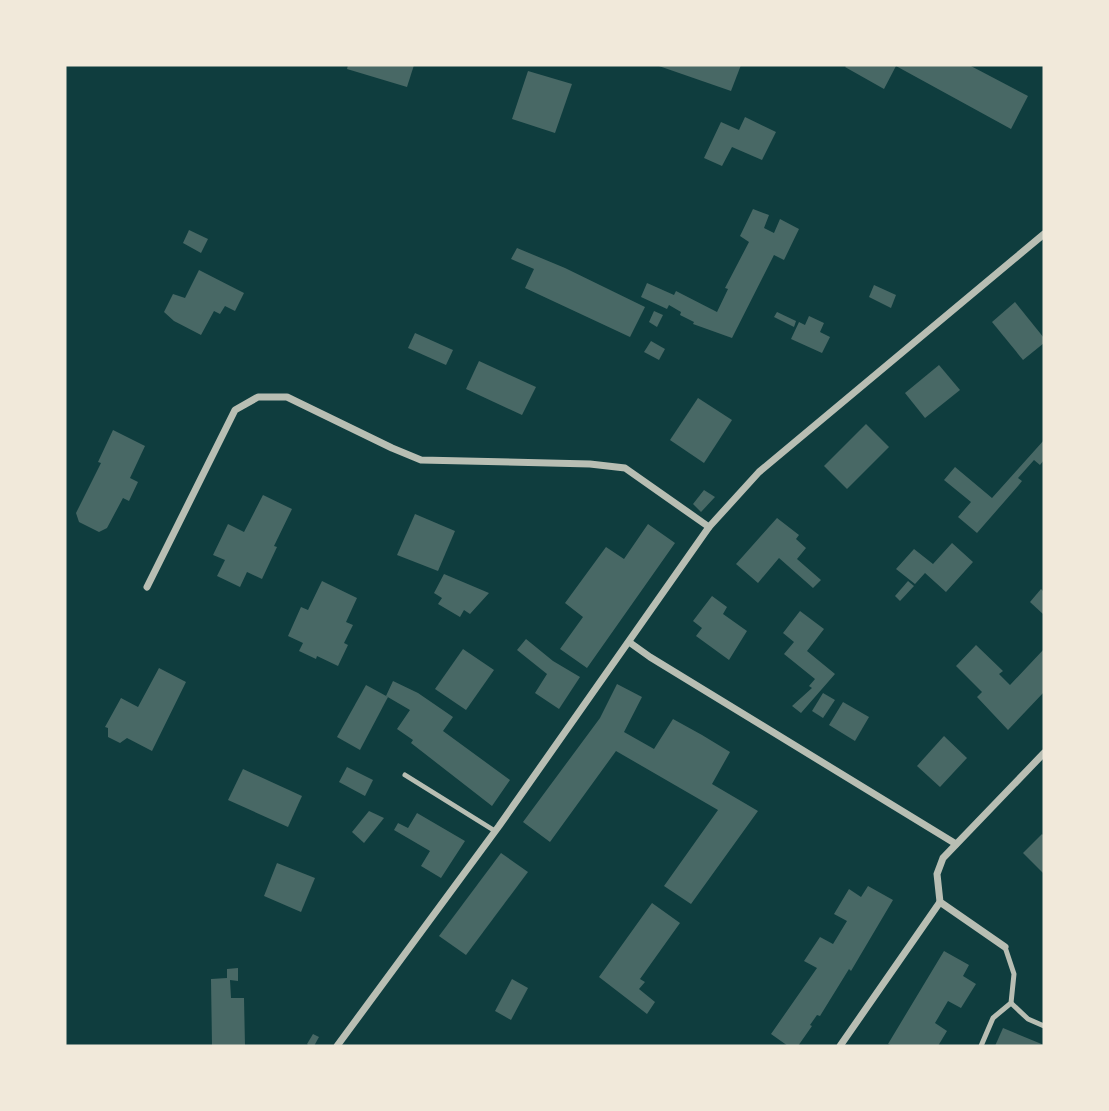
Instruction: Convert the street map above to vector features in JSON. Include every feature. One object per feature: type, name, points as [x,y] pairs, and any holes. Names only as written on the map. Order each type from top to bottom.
[{"type":"street","points":[[337,1046],[495,831],[709,527],[759,472],[1044,234]]},
{"type":"street","points":[[148,587],[235,410],[258,397],[287,397],[421,460],[590,464],[625,468],[709,527]]},
{"type":"street","points":[[629,642],[956,844]]},
{"type":"street","points":[[840,1046],[940,902],[937,874],[943,858],[1044,753]]},
{"type":"street","points":[[940,902],[1005,947]]},
{"type":"lane","points":[[405,775],[495,831]]},
{"type":"lane","points":[[981,1046],[993,1018],[1011,1003],[1014,974],[1005,947]]},
{"type":"lane","points":[[1011,1003],[1028,1019],[1044,1026]]},
{"type":"building","points":[[348,65],[414,65],[407,87],[347,69]]},
{"type":"building","points":[[656,65],[741,65],[731,91]]},
{"type":"building","points":[[847,65],[969,65],[1028,96],[1011,129],[896,66],[884,89],[845,67]]},
{"type":"building","points":[[528,71],[572,84],[555,133],[512,119]]},
{"type":"building","points":[[745,117],[776,132],[762,160],[732,147],[722,166],[704,158],[721,122],[739,130]]},
{"type":"building","points":[[753,209],[769,215],[764,228],[774,233],[780,219],[799,229],[784,260],[774,255],[732,338],[693,324],[694,322],[669,305],[667,309],[641,297],[647,283],[674,295],[676,291],[717,312],[728,289],[725,288],[749,242],[740,236]]},
{"type":"building","points":[[189,230],[208,239],[201,253],[183,243]]},
{"type":"building","points":[[517,248],[645,307],[630,337],[525,288],[534,269],[511,259]]},
{"type":"building","points":[[199,270],[244,293],[235,311],[225,306],[220,314],[214,311],[201,335],[174,321],[164,312],[173,294],[185,298]]},
{"type":"building","points":[[874,285],[896,295],[891,308],[869,297]]},
{"type":"building","points":[[1015,302],[1044,338],[1044,343],[1023,360],[992,322]]},
{"type":"building","points":[[654,311],[663,315],[657,327],[649,322]]},
{"type":"building","points":[[777,312],[796,321],[794,327],[774,317]]},
{"type":"building","points":[[809,316],[824,323],[820,332],[830,337],[822,353],[791,339],[799,322],[805,325]]},
{"type":"building","points":[[415,333],[453,350],[446,365],[408,348]]},
{"type":"building","points":[[651,341],[665,349],[659,360],[644,352]]},
{"type":"building","points":[[479,361],[536,387],[522,415],[466,389]]},
{"type":"building","points":[[939,365],[960,390],[925,418],[905,393]]},
{"type":"building","points":[[698,398],[732,420],[704,463],[670,440]]},
{"type":"building","points":[[866,424],[889,447],[847,489],[824,466]]},
{"type":"building","points":[[113,430],[145,446],[130,478],[138,482],[129,501],[123,498],[107,528],[99,532],[79,522],[76,513],[101,463],[98,462]]},
{"type":"building","points":[[1044,440],[1044,460],[1040,465],[1034,460],[1018,478],[1022,481],[977,533],[958,517],[971,502],[944,480],[955,467],[992,498]]},
{"type":"building","points":[[704,490],[715,497],[701,512],[693,504]]},
{"type":"building","points":[[263,495],[292,509],[262,579],[247,572],[240,587],[217,576],[225,560],[213,555],[228,524],[244,532]]},
{"type":"building","points":[[415,514],[455,531],[438,571],[397,555]]},
{"type":"building","points":[[777,518],[799,535],[796,539],[806,548],[797,559],[821,580],[813,588],[779,558],[758,583],[736,564]]},
{"type":"building","points":[[648,524],[675,543],[587,668],[560,649],[583,617],[565,603],[606,547],[624,559]]},
{"type":"building","points":[[952,543],[973,562],[946,592],[925,573],[915,584],[896,569],[914,549],[933,564]]},
{"type":"building","points":[[444,574],[489,593],[470,614],[464,610],[460,617],[438,604],[442,598],[434,593]]},
{"type":"building","points":[[322,581],[357,598],[346,622],[353,625],[344,643],[348,645],[338,666],[299,651],[303,643],[288,636],[301,607],[308,610]]},
{"type":"building","points":[[908,581],[914,586],[900,601],[895,596]]},
{"type":"building","points":[[1041,589],[1044,592],[1044,615],[1030,602]]},
{"type":"building","points":[[712,596],[727,607],[723,614],[747,631],[729,660],[696,636],[702,628],[693,621]]},
{"type":"building","points":[[800,611],[824,629],[807,651],[835,674],[801,713],[792,706],[812,688],[809,686],[815,679],[784,654],[794,642],[783,633]]},
{"type":"building","points":[[526,639],[553,661],[580,677],[559,709],[535,693],[547,674],[517,650]]},
{"type":"building","points":[[976,645],[1003,671],[999,674],[1010,685],[1044,649],[1044,692],[1008,730],[977,697],[982,692],[956,666]]},
{"type":"building","points":[[463,649],[494,670],[466,710],[435,689]]},
{"type":"building","points":[[159,668],[186,682],[152,751],[127,738],[120,743],[108,737],[108,728],[105,727],[121,698],[138,707]]},
{"type":"building","points":[[393,681],[418,693],[453,717],[443,731],[510,780],[492,806],[397,729],[410,710],[386,696]]},
{"type":"building","points":[[617,684],[642,697],[624,732],[654,749],[673,719],[702,735],[730,752],[712,784],[758,811],[691,904],[664,886],[718,810],[616,751],[550,842],[523,822],[600,718]]},
{"type":"building","points":[[366,685],[388,697],[360,750],[337,737]]},
{"type":"building","points":[[823,693],[835,700],[823,718],[812,711]]},
{"type":"building","points":[[843,702],[869,717],[855,741],[829,725]]},
{"type":"building","points":[[944,736],[967,758],[940,787],[917,766]]},
{"type":"building","points":[[347,767],[373,780],[365,796],[339,782]]},
{"type":"building","points":[[243,769],[302,796],[288,827],[228,800]]},
{"type":"building","points":[[369,811],[384,818],[364,843],[352,832]]},
{"type":"building","points":[[417,813],[465,841],[441,878],[421,866],[430,851],[394,830],[398,823],[408,828]]},
{"type":"building","points":[[1042,834],[1044,836],[1044,874],[1023,853]]},
{"type":"building","points":[[501,853],[528,872],[466,955],[439,936]]},
{"type":"building","points":[[277,863],[315,878],[301,912],[264,896]]},
{"type":"building","points":[[868,886],[893,900],[851,971],[849,969],[820,1016],[817,1015],[798,1046],[788,1046],[771,1034],[817,968],[804,961],[820,937],[833,944],[847,921],[834,914],[849,889],[861,897]]},
{"type":"building","points":[[652,903],[680,923],[640,979],[645,982],[639,989],[655,1002],[647,1014],[599,977]]},
{"type":"building","points":[[944,951],[969,965],[963,976],[976,984],[961,1008],[948,1001],[935,1023],[947,1031],[938,1046],[888,1044]]},
{"type":"building","points":[[238,968],[238,981],[230,980],[231,998],[244,998],[245,1046],[212,1046],[211,979],[227,978],[227,969]]},
{"type":"building","points":[[512,979],[528,988],[511,1020],[495,1011]]},
{"type":"building","points":[[1003,1028],[1044,1045],[1044,1046],[995,1046]]},
{"type":"building","points":[[313,1034],[319,1037],[314,1046],[309,1046],[307,1044]]}]
